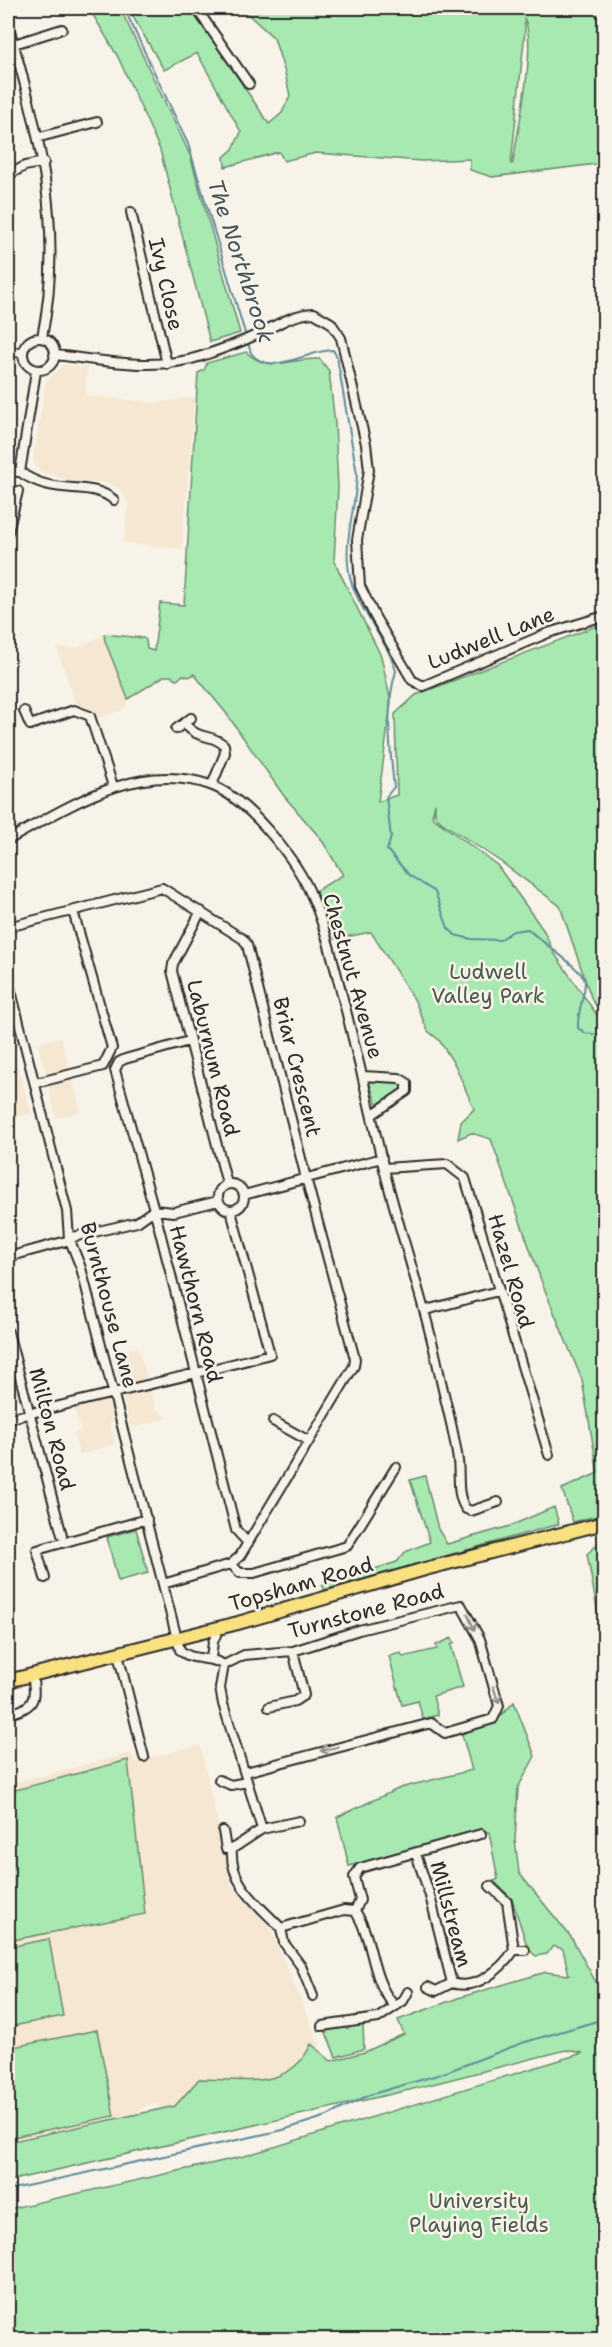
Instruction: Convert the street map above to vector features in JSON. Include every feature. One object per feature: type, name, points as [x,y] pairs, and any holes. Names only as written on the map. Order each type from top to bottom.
[{"type":"main road","name":"Topsham Road","points":[[8,1681],[219,1628],[425,1569],[604,1523]]},
{"type":"street","points":[[196,8],[249,84]]},
{"type":"street","points":[[8,24],[40,137],[44,162],[50,246],[48,296],[42,337]]},
{"type":"street","points":[[14,44],[62,28]]},
{"type":"street","points":[[40,137],[97,122]]},
{"type":"street","points":[[8,175],[25,166],[44,162]]},
{"type":"street","name":"Ivy Close","points":[[131,212],[167,364]]},
{"type":"street","name":"Ludwell Lane","points":[[54,355],[167,364],[200,356],[253,336],[279,322],[314,313],[337,329],[368,463],[368,483],[357,540],[360,586],[375,617],[416,684],[423,686],[548,633],[604,616]]},
{"type":"street","points":[[36,371],[26,364],[23,353],[30,341],[42,337]]},
{"type":"street","points":[[36,371],[48,366],[54,355],[52,345],[42,337]]},
{"type":"street","points":[[8,351],[23,353]]},
{"type":"street","points":[[20,472],[36,371]]},
{"type":"street","points":[[8,472],[20,472],[50,488],[100,491],[114,500]]},
{"type":"street","points":[[8,532],[18,491]]},
{"type":"street","points":[[24,711],[30,725],[74,710],[90,716],[113,786]]},
{"type":"street","points":[[176,729],[188,721],[196,735],[224,745],[225,753],[212,785]]},
{"type":"street","name":"Chestnut Avenue","points":[[8,840],[64,809],[113,786],[161,778],[212,785],[227,793],[246,808],[301,874],[315,903],[334,965],[373,1114],[384,1168],[426,1310],[458,1463],[459,1491],[464,1507],[471,1511],[498,1502]]},
{"type":"street","name":"Briar Crescent","points":[[8,927],[162,888],[240,936],[247,945],[355,1359],[354,1366],[248,1543],[240,1556],[231,1564]]},
{"type":"street","name":"Laburnum Road","points":[[201,910],[172,964],[189,1041],[227,1184]]},
{"type":"street","points":[[36,1083],[103,1066],[112,1048],[73,911]]},
{"type":"street","name":"Burnthouse Lane","points":[[8,979],[67,1211],[70,1239],[81,1268],[177,1639]]},
{"type":"street","name":"Hawthorn Road","points":[[189,1041],[125,1059],[119,1062],[115,1070],[158,1224],[236,1530],[248,1543]]},
{"type":"street","name":"Chestnut Avenue","points":[[363,1076],[399,1078],[407,1083],[407,1091],[402,1096],[373,1114]]},
{"type":"street","points":[[244,1195],[382,1158]]},
{"type":"street","name":"Hazel Road","points":[[384,1168],[442,1163],[451,1165],[461,1173],[468,1185],[549,1455]]},
{"type":"street","points":[[227,1184],[239,1187],[244,1195],[240,1207],[231,1211],[222,1208],[218,1201],[218,1192],[227,1184]]},
{"type":"street","points":[[8,1257],[137,1222],[154,1210],[174,1212],[218,1201]]},
{"type":"street","points":[[8,1419],[114,1392],[195,1375],[270,1354],[231,1211]]},
{"type":"street","points":[[426,1310],[498,1291]]},
{"type":"street","name":"Milton Road","points":[[8,1335],[62,1535]]},
{"type":"street","points":[[273,1421],[309,1441]]},
{"type":"street","points":[[163,1584],[231,1564],[240,1573],[254,1574],[347,1546],[396,1467]]},
{"type":"street","points":[[45,1578],[33,1551],[147,1519]]},
{"type":"street","name":"Turnstone Road","points":[[224,1665],[250,1654],[293,1651],[320,1641],[461,1605],[480,1639],[499,1706],[493,1719],[445,1733],[431,1723],[246,1772]]},
{"type":"street","points":[[211,1658],[213,1642],[219,1628]]},
{"type":"street","points":[[177,1639],[182,1653],[192,1657],[211,1658],[224,1665],[221,1679],[224,1704],[236,1752],[246,1772],[262,1829]]},
{"type":"street","points":[[269,1707],[295,1701],[304,1695],[293,1651]]},
{"type":"street","points":[[118,1654],[144,1757]]},
{"type":"street","points":[[8,1714],[26,1708],[34,1699],[36,1693],[32,1675]]},
{"type":"street","points":[[384,1724],[386,1735]]},
{"type":"street","points":[[219,1780],[231,1785],[247,1782]]},
{"type":"street","points":[[229,1849],[262,1829],[299,1821]]},
{"type":"street","points":[[223,1831],[236,1881],[281,1928],[284,1942],[301,1966],[313,1996]]},
{"type":"street","points":[[355,1911],[360,1900],[354,1877],[360,1868],[481,1834]]},
{"type":"street","name":"Millstream","points":[[416,1854],[430,1896],[452,1983]]},
{"type":"street","points":[[490,1887],[507,1902],[514,1950],[525,1950]]},
{"type":"street","points":[[281,1928],[344,1910],[355,1911]]},
{"type":"street","points":[[355,1911],[363,1923],[380,1986],[394,2005]]},
{"type":"street","name":"Millstream","points":[[428,1987],[436,1991],[452,1983],[462,1986],[495,1972],[514,1950]]},
{"type":"street","points":[[322,2026],[372,2021],[403,2001],[408,1992]]},
{"type":"shaded area","points":[[63,365],[88,367],[85,395],[156,403],[195,397],[182,549],[124,543],[128,502],[118,487],[101,482],[77,483],[39,471],[33,460],[46,381]]},
{"type":"shaded area","points":[[104,634],[128,699],[124,709],[99,718],[87,707],[76,705],[57,648],[78,648]]},
{"type":"shaded area","points":[[8,1030],[31,1113],[8,1118]]},
{"type":"shaded area","points":[[61,1037],[81,1112],[56,1118],[38,1043]]},
{"type":"shaded area","points":[[138,1347],[147,1379],[121,1386],[112,1352]]},
{"type":"shaded area","points":[[150,1389],[156,1409],[168,1418],[131,1428],[122,1396]]},
{"type":"shaded area","points":[[105,1398],[110,1400],[113,1420],[110,1423],[115,1444],[79,1455],[74,1433],[81,1431],[74,1407]]},
{"type":"shaded area","points":[[200,1745],[231,1884],[267,1921],[318,2040],[326,2073],[165,2112],[155,2103],[140,2108],[138,2112],[115,2125],[8,2162],[8,1784],[132,1753],[134,1762]]},
{"type":"green space","points":[[89,8],[120,8],[190,155],[240,333],[210,342],[160,150],[118,57]]},
{"type":"green space","points":[[128,8],[191,8],[269,124],[282,113],[290,96],[285,73],[274,38],[241,8],[604,8],[604,163],[492,177],[470,170],[470,159],[422,161],[316,153],[284,161],[279,152],[225,167],[224,157],[233,149],[241,132],[197,53],[164,70]],"holes":[[[524,18],[528,30],[528,66],[511,164],[525,31]]]},
{"type":"green space","name":"Ludwell Valley Park","points":[[246,352],[255,359],[272,364],[320,359],[329,371],[335,424],[338,488],[334,561],[381,656],[391,702],[378,802],[397,795],[395,714],[416,695],[604,623],[604,1016],[592,1000],[560,906],[501,862],[441,822],[435,816],[435,803],[432,817],[497,865],[544,931],[554,953],[604,1025],[604,1514],[573,1522],[562,1489],[598,1473],[582,1380],[542,1283],[491,1139],[471,1133],[458,1139],[461,1122],[474,1109],[455,1065],[439,1040],[428,1031],[414,999],[371,932],[335,939],[334,921],[326,913],[315,891],[343,875],[321,839],[284,796],[226,713],[194,674],[189,677],[183,675],[177,680],[171,676],[164,676],[128,699],[105,641],[104,634],[143,638],[146,640],[147,649],[154,651],[160,603],[184,605],[198,373],[204,370],[207,363]]},
{"type":"green space","points":[[397,1081],[402,1085],[402,1089],[377,1105],[369,1082]]},
{"type":"green space","points":[[425,1476],[438,1529],[447,1544],[510,1526],[554,1507],[559,1524],[325,1590],[322,1585],[397,1562],[405,1552],[430,1542],[410,1480]]},
{"type":"green space","points":[[136,1529],[148,1573],[118,1581],[107,1537]]},
{"type":"green space","points":[[602,1530],[604,1530],[604,1647],[587,1554],[603,1539]]},
{"type":"green space","points":[[452,1638],[454,1643],[451,1645],[463,1687],[433,1696],[438,1715],[423,1719],[418,1701],[402,1705],[389,1656],[401,1653],[403,1657],[437,1649],[436,1645]]},
{"type":"green space","name":"University Playing Fields","points":[[514,1702],[535,1756],[518,1788],[515,1840],[519,1873],[571,1937],[604,1997],[604,2339],[8,2339],[8,2209],[241,2157],[583,2053],[566,2050],[409,2090],[8,2181],[8,2142],[175,2106],[199,2079],[247,2081],[277,2076],[291,2070],[302,2059],[311,2044],[331,2061],[365,2052],[404,2034],[398,2020],[458,1998],[546,1972],[569,1975],[563,1949],[553,1946],[547,1954],[536,1956],[528,1949],[512,1899],[494,1881],[498,1879],[489,1832],[478,1831],[349,1866],[337,1817],[400,1788],[472,1770],[461,1731],[497,1720]]},
{"type":"green space","points":[[128,1760],[145,1914],[8,1941],[8,1792]]},
{"type":"green space","points":[[49,1939],[63,2016],[8,2027],[8,1947]]},
{"type":"green space","points":[[363,2025],[364,2049],[336,2057],[325,2030]]},
{"type":"green space","points":[[97,2030],[114,2116],[8,2138],[8,2048]]},
{"type":"waterway","name":"The Northbrook","points":[[124,8],[188,144],[251,353],[259,360],[268,363],[290,361],[333,350],[337,357],[357,474],[348,543],[349,570],[356,595],[387,649],[396,671],[389,714],[394,787],[386,797],[391,837],[387,850],[409,875],[435,892],[448,928],[455,935],[471,939],[500,940],[513,931],[528,929],[570,963],[585,982],[578,1028],[585,1033],[604,1036]]},
{"type":"waterway","points":[[8,2190],[283,2130],[327,2116],[369,2095],[441,2074],[522,2043],[604,2019]]}]
